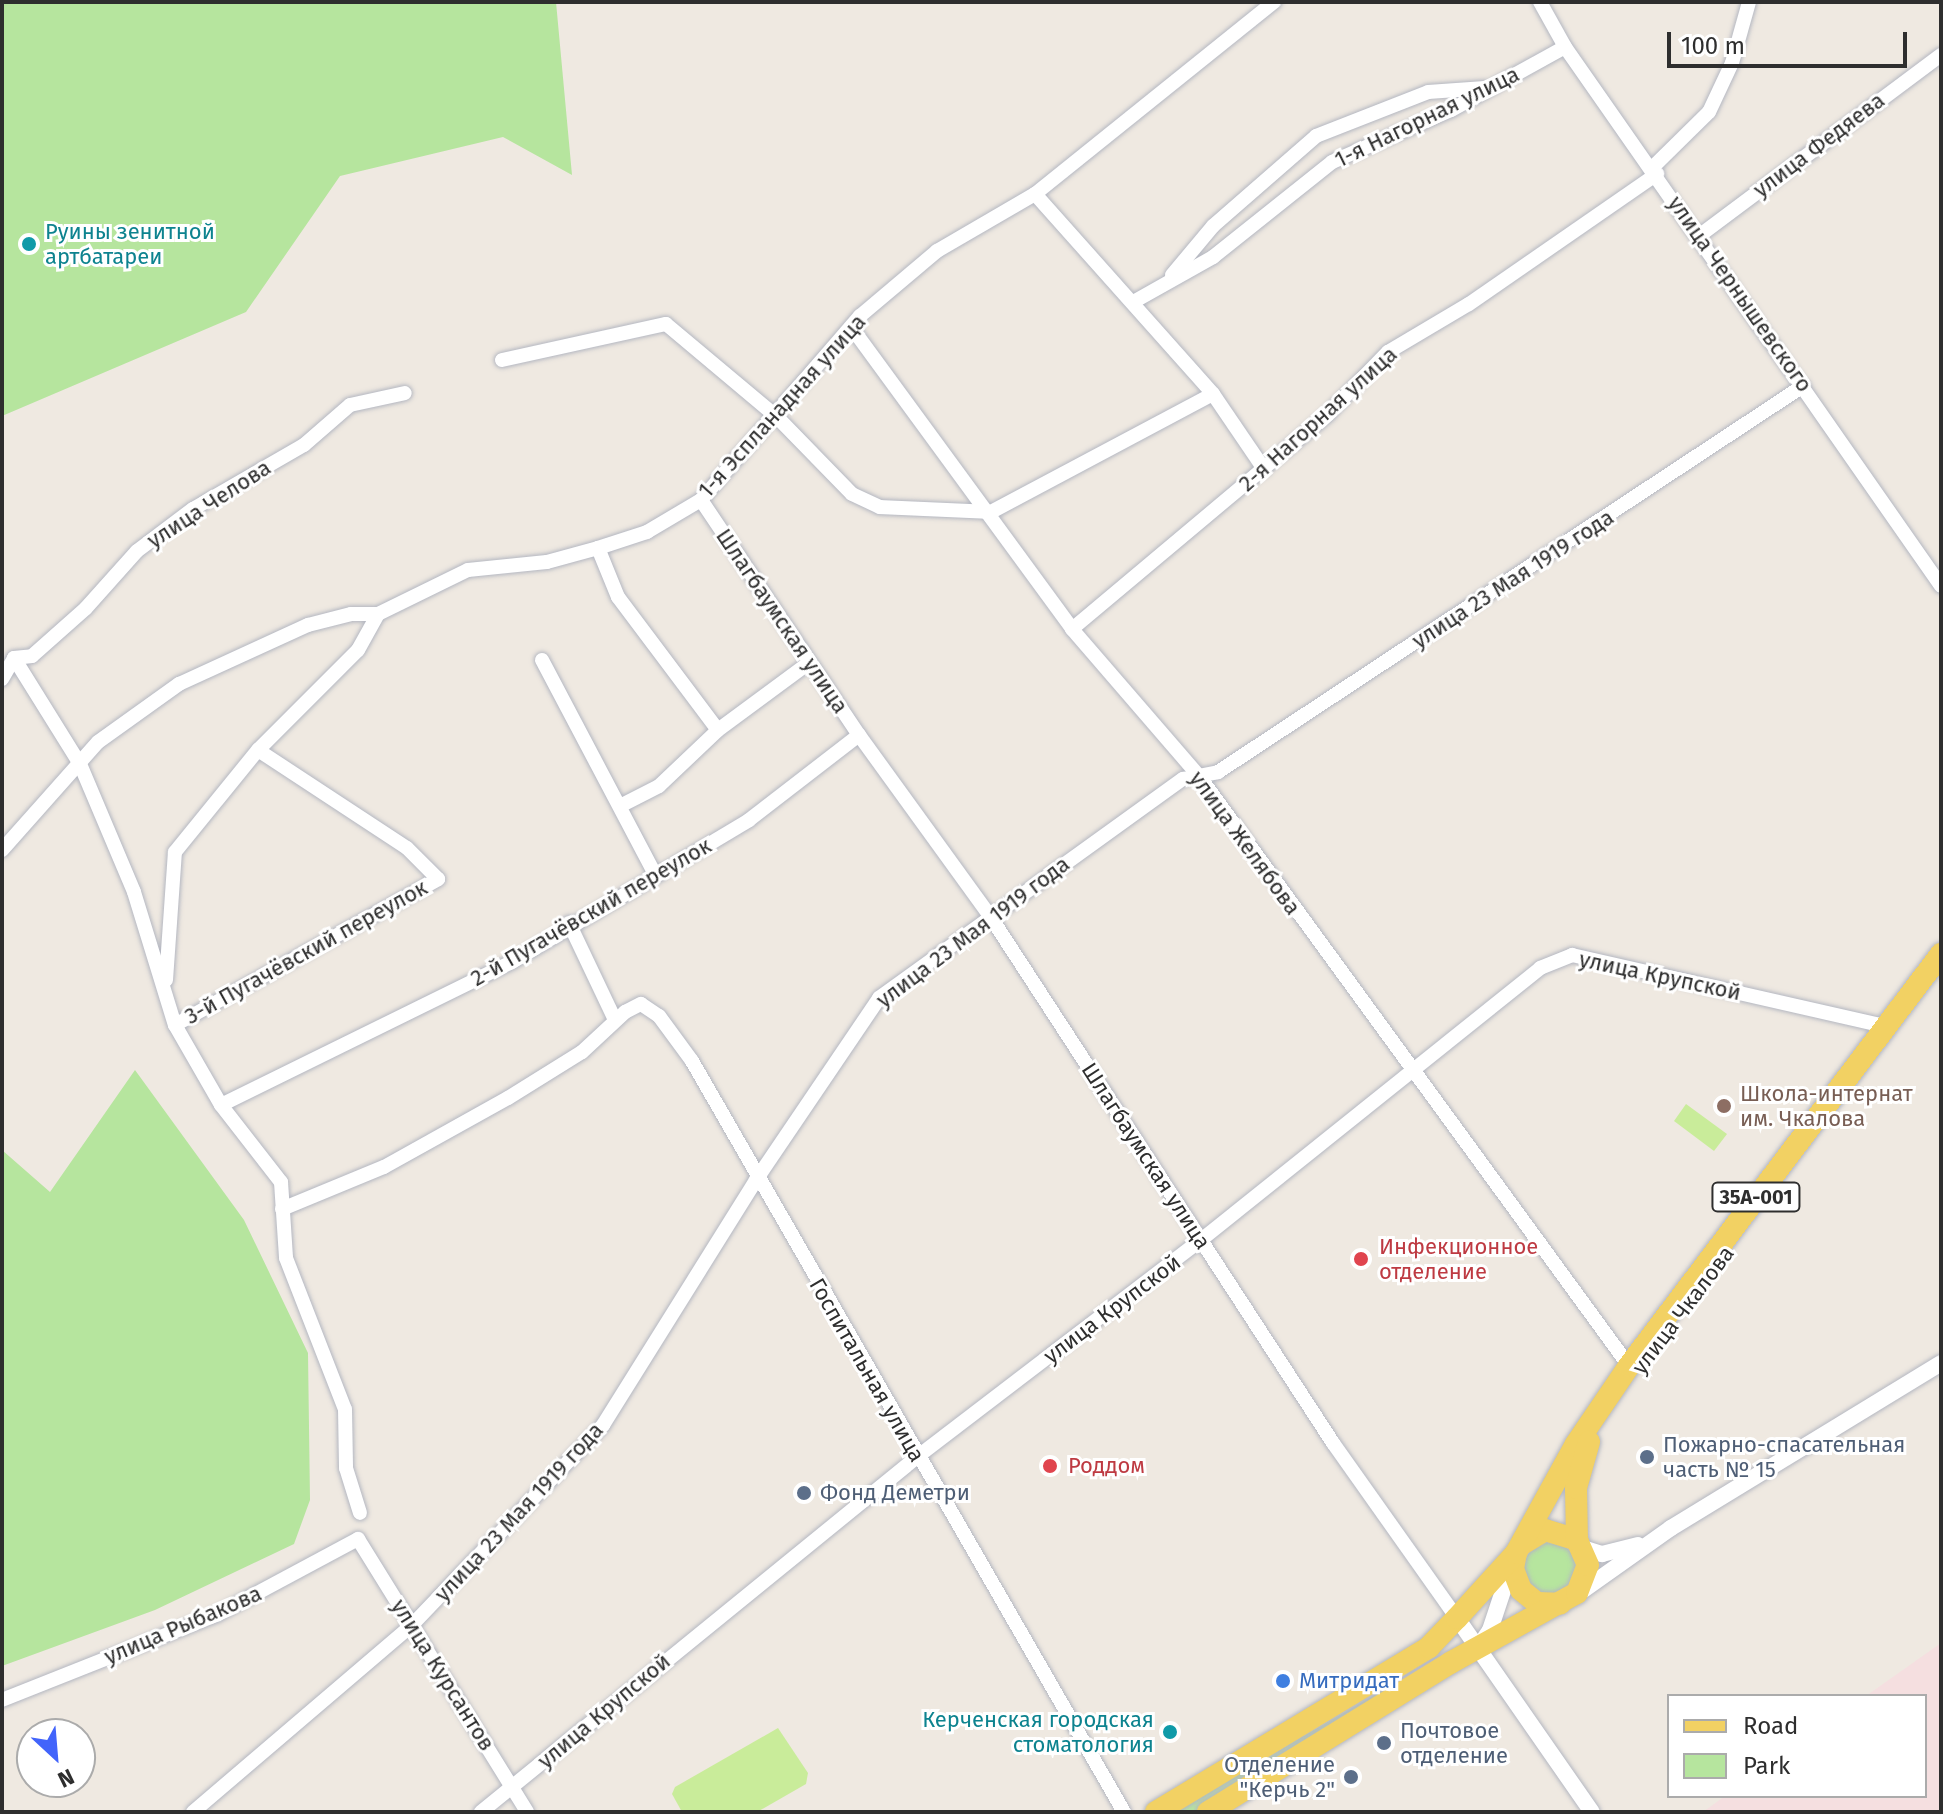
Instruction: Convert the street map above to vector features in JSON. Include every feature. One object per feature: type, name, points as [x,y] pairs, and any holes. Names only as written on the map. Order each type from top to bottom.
[{"type":"main road","name":"улица Чкалова","points":[[1518,1550],[1580,1447],[1632,1370],[1890,1028],[1941,954]]},
{"type":"main road","name":"улица Чкалова","points":[[1890,1028],[1941,970]]},
{"type":"main road","name":"улица Чкалова","points":[[1566,1601],[1587,1577],[1580,1544],[1576,1488],[1580,1447]]},
{"type":"main road","points":[[1156,1812],[1429,1647],[1518,1550],[1545,1530],[1580,1544]]},
{"type":"main road","points":[[1518,1550],[1513,1569],[1521,1590],[1537,1603],[1566,1601]]},
{"type":"main road","points":[[1208,1812],[1478,1647],[1566,1601]]},
{"type":"street","name":"1-я Эспланадная улица","points":[[2,850],[98,742],[179,684],[308,625],[351,614],[378,614],[468,570],[547,562],[598,548],[647,532],[701,500],[852,328],[937,251],[1035,194],[1274,2]]},
{"type":"street","name":"улица Чернышевского","points":[[1540,2],[1565,47],[1655,170],[1941,586]]},
{"type":"street","name":"2-я Нагорная улица","points":[[1072,629],[1329,413],[1388,352],[1469,304],[1655,170],[1709,112],[1732,63],[1749,2]]},
{"type":"street","name":"1-я Нагорная улица","points":[[1135,301],[1213,257],[1332,162],[1490,88],[1565,47]]},
{"type":"street","name":"улица Федяева","points":[[1699,236],[1941,55]]},
{"type":"street","points":[[1164,284],[1213,226],[1316,136],[1428,92],[1490,88]]},
{"type":"street","points":[[1035,194],[1135,301],[1213,394],[1264,469]]},
{"type":"street","points":[[502,360],[666,324],[777,417],[852,494],[880,507],[991,512],[1213,394]]},
{"type":"street","name":"улица Желябова","points":[[852,328],[991,512],[1072,629],[1199,776],[1409,1071],[1632,1370]]},
{"type":"street","name":"улица 23 Мая 1919 года","points":[[193,1812],[412,1625],[603,1425],[756,1180],[879,998],[1183,779],[1218,772],[1488,597],[1803,386]]},
{"type":"street","name":"улица Челова","points":[[14,658],[32,656],[86,608],[137,551],[193,509],[304,445],[350,405],[405,393]]},
{"type":"street","name":"Шлагбаумская улица","points":[[701,500],[859,735],[990,916],[1333,1443],[1592,1812]]},
{"type":"street","points":[[598,548],[618,597],[718,730]]},
{"type":"street","points":[[166,986],[175,852],[258,750],[358,650],[378,614]]},
{"type":"street","points":[[2,679],[14,658],[80,764],[134,892],[166,986],[175,1025],[221,1105],[281,1182],[286,1258],[296,1291],[331,1365],[345,1409],[346,1468],[360,1513]]},
{"type":"street","points":[[542,660],[655,874]]},
{"type":"street","points":[[620,806],[659,786],[718,730],[810,662]]},
{"type":"street","name":"2-й Пугачёвский переулок","points":[[221,1105],[512,962],[569,923],[749,820],[859,735]]},
{"type":"street","name":"3-й Пугачёвский переулок","points":[[175,1025],[438,879],[407,848],[258,750]]},
{"type":"street","points":[[282,1209],[384,1167],[508,1098],[582,1052],[615,1020],[569,923]]},
{"type":"street","name":"улица Крупской","points":[[481,1812],[917,1457],[1201,1240],[1540,968],[1572,955],[1890,1028]]},
{"type":"street","name":"Госпитальная улица","points":[[615,1020],[641,1004],[659,1016],[692,1061],[756,1180],[1124,1812]]},
{"type":"street","points":[[1566,1601],[1671,1528],[1941,1363]]},
{"type":"street","points":[[1580,1544],[1616,1553],[1671,1528]]},
{"type":"street","name":"улица Курсантов","points":[[358,1539],[527,1812]]},
{"type":"street","name":"улица Рыбакова","points":[[2,1700],[218,1614],[358,1539]]},
{"type":"street","points":[[1478,1647],[1490,1630],[1518,1550]]},
{"type":"shaded area","points":[[1941,1643],[1941,1812],[1703,1812],[1722,1798],[1927,1798],[1927,1694],[1869,1694]]},
{"type":"green space","points":[[2,2],[556,2],[572,175],[503,137],[340,176],[246,312],[2,416]]},
{"type":"green space","points":[[135,1070],[244,1220],[308,1353],[310,1500],[294,1544],[155,1610],[2,1666],[2,1150],[50,1192]]},
{"type":"green space","points":[[1686,1104],[1727,1134],[1714,1151],[1674,1121]]},
{"type":"green space","points":[[1550,1542],[1568,1550],[1576,1568],[1568,1586],[1550,1594],[1532,1586],[1524,1568],[1532,1550]]},
{"type":"green space","points":[[1404,1678],[1207,1812],[1172,1812]]},
{"type":"green space","points":[[778,1728],[808,1773],[806,1784],[757,1812],[682,1812],[672,1794],[675,1787]]},
{"type":"place","name":"Руины зенитной артбатареи","points":[[29,244]]},
{"type":"place","name":"Школа-интернат им. Чкалова","points":[[1724,1106]]},
{"type":"place","name":"Инфекционное отделение","points":[[1361,1259]]},
{"type":"place","name":"Пожарно-спасательная часть № 15","points":[[1647,1457]]},
{"type":"place","name":"Роддом","points":[[1050,1466]]},
{"type":"place","name":"Фонд Деметри","points":[[804,1493]]},
{"type":"place","name":"Митридат","points":[[1283,1681]]},
{"type":"place","name":"Керченская городская стоматология","points":[[1170,1732]]},
{"type":"place","name":"Почтовое отделение","points":[[1384,1743]]},
{"type":"place","name":"Отделение \"Керчь 2\"","points":[[1351,1777]]}]
